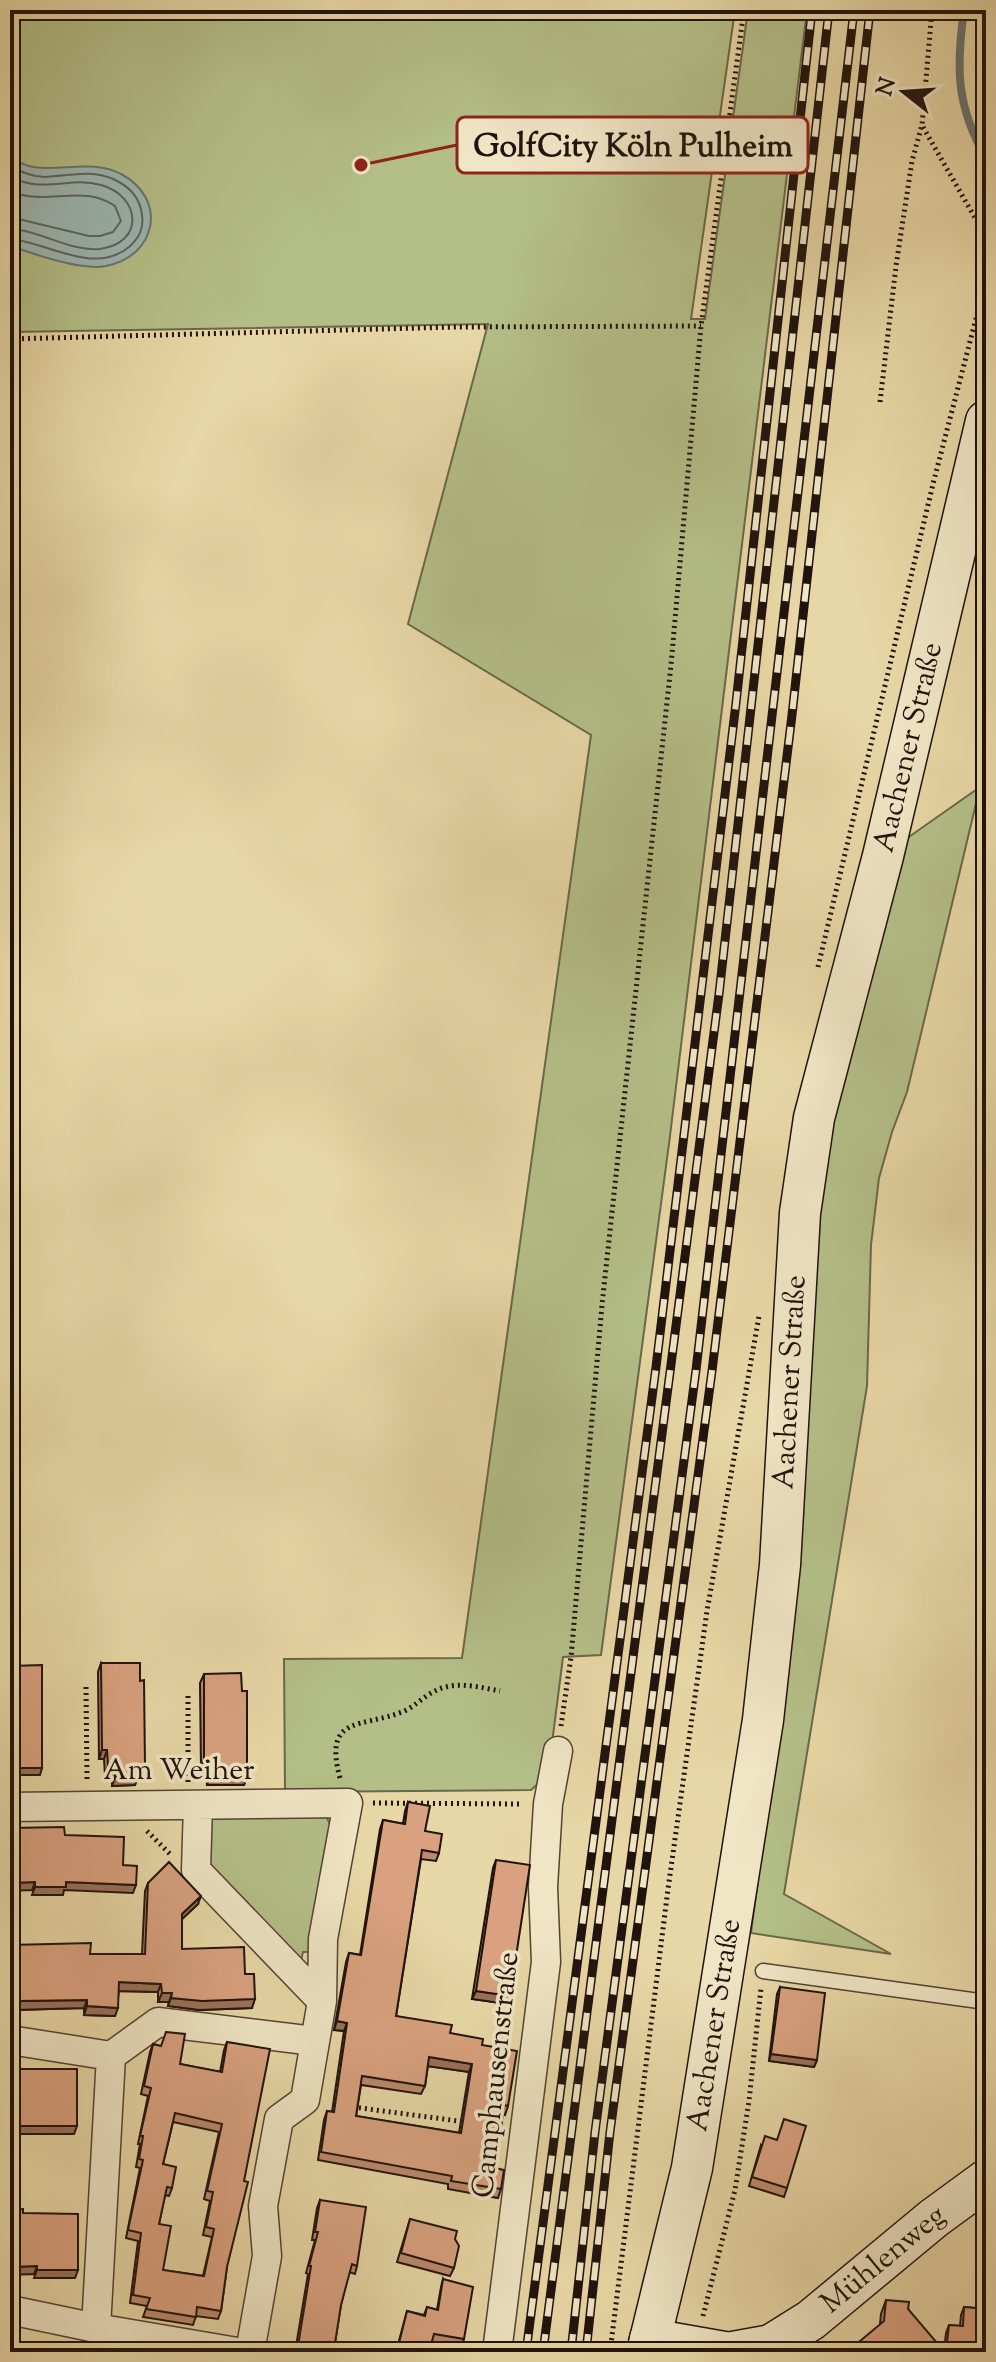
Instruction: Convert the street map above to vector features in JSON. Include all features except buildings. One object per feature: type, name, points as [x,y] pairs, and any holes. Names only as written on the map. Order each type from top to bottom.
[{"type":"main road","name":"Aachener Straße","points":[[649,2346],[692,2168],[763,1720],[780,1565],[800,1213],[814,1118],[883,856],[986,421]]},
{"type":"main road","name":"Mühlenweg","points":[[649,2346],[718,2351],[771,2345],[811,2320],[934,2218],[986,2180]]},
{"type":"street","name":"Camphausenstraße","points":[[497,2352],[546,1962],[543,1887],[548,1804],[558,1751]]},
{"type":"street","name":"Am Weiher","points":[[10,1807],[345,1803]]},
{"type":"street","points":[[250,2352],[267,2256],[263,2206],[279,2119],[305,2100],[322,2001],[323,1939],[345,1803]]},
{"type":"street","points":[[193,1805],[196,1870],[322,2001]]},
{"type":"street","points":[[10,2040],[111,2056],[158,2022],[314,2041]]},
{"type":"street","points":[[96,2328],[111,2056]]},
{"type":"street","points":[[10,2310],[237,2352]]},
{"type":"lane","points":[[763,1971],[986,2002]]},
{"type":"path","points":[[558,1751],[571,1657],[602,1305],[671,665],[701,326],[744,10]]},
{"type":"path","points":[[880,402],[896,266],[912,161],[922,125],[932,10]]},
{"type":"path","points":[[922,125],[986,237]]},
{"type":"path","points":[[10,339],[456,327],[701,326]]},
{"type":"path","points":[[500,1691],[458,1684],[436,1690],[403,1712],[357,1722],[340,1735],[334,1757],[345,1803],[548,1804]]},
{"type":"path","points":[[86,1687],[88,1805]]},
{"type":"path","points":[[188,1696],[193,1805]]},
{"type":"path","points":[[133,1806],[133,1818],[175,1859],[196,1870]]},
{"type":"path","points":[[718,2351],[763,1971]]},
{"type":"path","points":[[305,2100],[468,2122]]},
{"type":"green space","points":[[10,10],[735,10],[691,319],[705,319],[748,10],[807,10],[670,1136],[601,1655],[563,1657],[548,1775],[531,1790],[285,1792],[284,1659],[462,1658],[591,735],[408,624],[488,324],[10,332]]},
{"type":"green space","points":[[980,787],[907,1092],[879,1178],[871,1245],[867,1386],[784,1894],[891,1954],[751,1933],[778,1726],[815,1208],[903,841]]},
{"type":"green space","points":[[206,1813],[325,1815],[332,1827],[310,1952],[303,1952],[301,1961],[207,1870]]},
{"type":"water","points":[[10,155],[33,167],[93,167],[121,174],[136,185],[146,198],[150,226],[146,239],[123,260],[95,267],[58,261],[10,246]]},
{"type":"waterway","points":[[964,10],[960,50],[961,86],[969,121],[986,158]]},
{"type":"railway","points":[[526,2352],[656,1367],[736,703],[812,10]]},
{"type":"railway","points":[[543,2352],[719,994],[829,10]]},
{"type":"railway","points":[[571,2352],[595,2132],[696,1370],[854,10]]},
{"type":"railway","points":[[586,2352],[610,2132],[712,1371],[792,715],[870,10]]},
{"type":"place","name":"GolfCity Köln Pulheim","points":[[361,165]]}]
